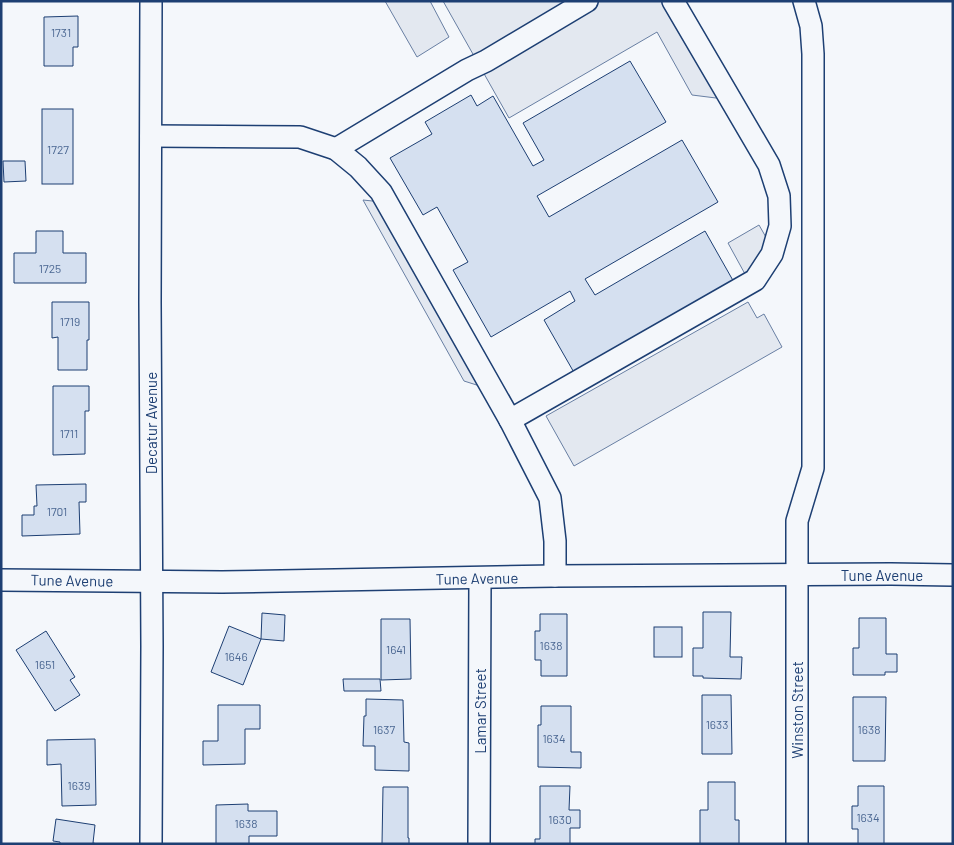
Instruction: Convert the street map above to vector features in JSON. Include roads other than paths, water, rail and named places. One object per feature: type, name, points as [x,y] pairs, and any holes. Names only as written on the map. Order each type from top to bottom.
[{"type":"street","name":"Decatur Avenue","points":[[151,1],[151,844]]},
{"type":"street","points":[[336,149],[467,70],[486,61],[587,1]]},
{"type":"street","points":[[510,420],[755,280],[772,254],[780,226],[779,196],[768,165],[673,1]]},
{"type":"street","name":"Winston Street","points":[[797,844],[797,521],[812,468],[813,54],[810,26],[804,1]]},
{"type":"street","points":[[151,136],[300,137],[336,149],[358,167],[380,192],[510,420],[550,498],[556,541],[555,576]]},
{"type":"street","name":"Tune Avenue","points":[[1,580],[222,582],[555,576],[953,575]]},
{"type":"street","name":"Lamar Street","points":[[479,844],[480,578]]}]
